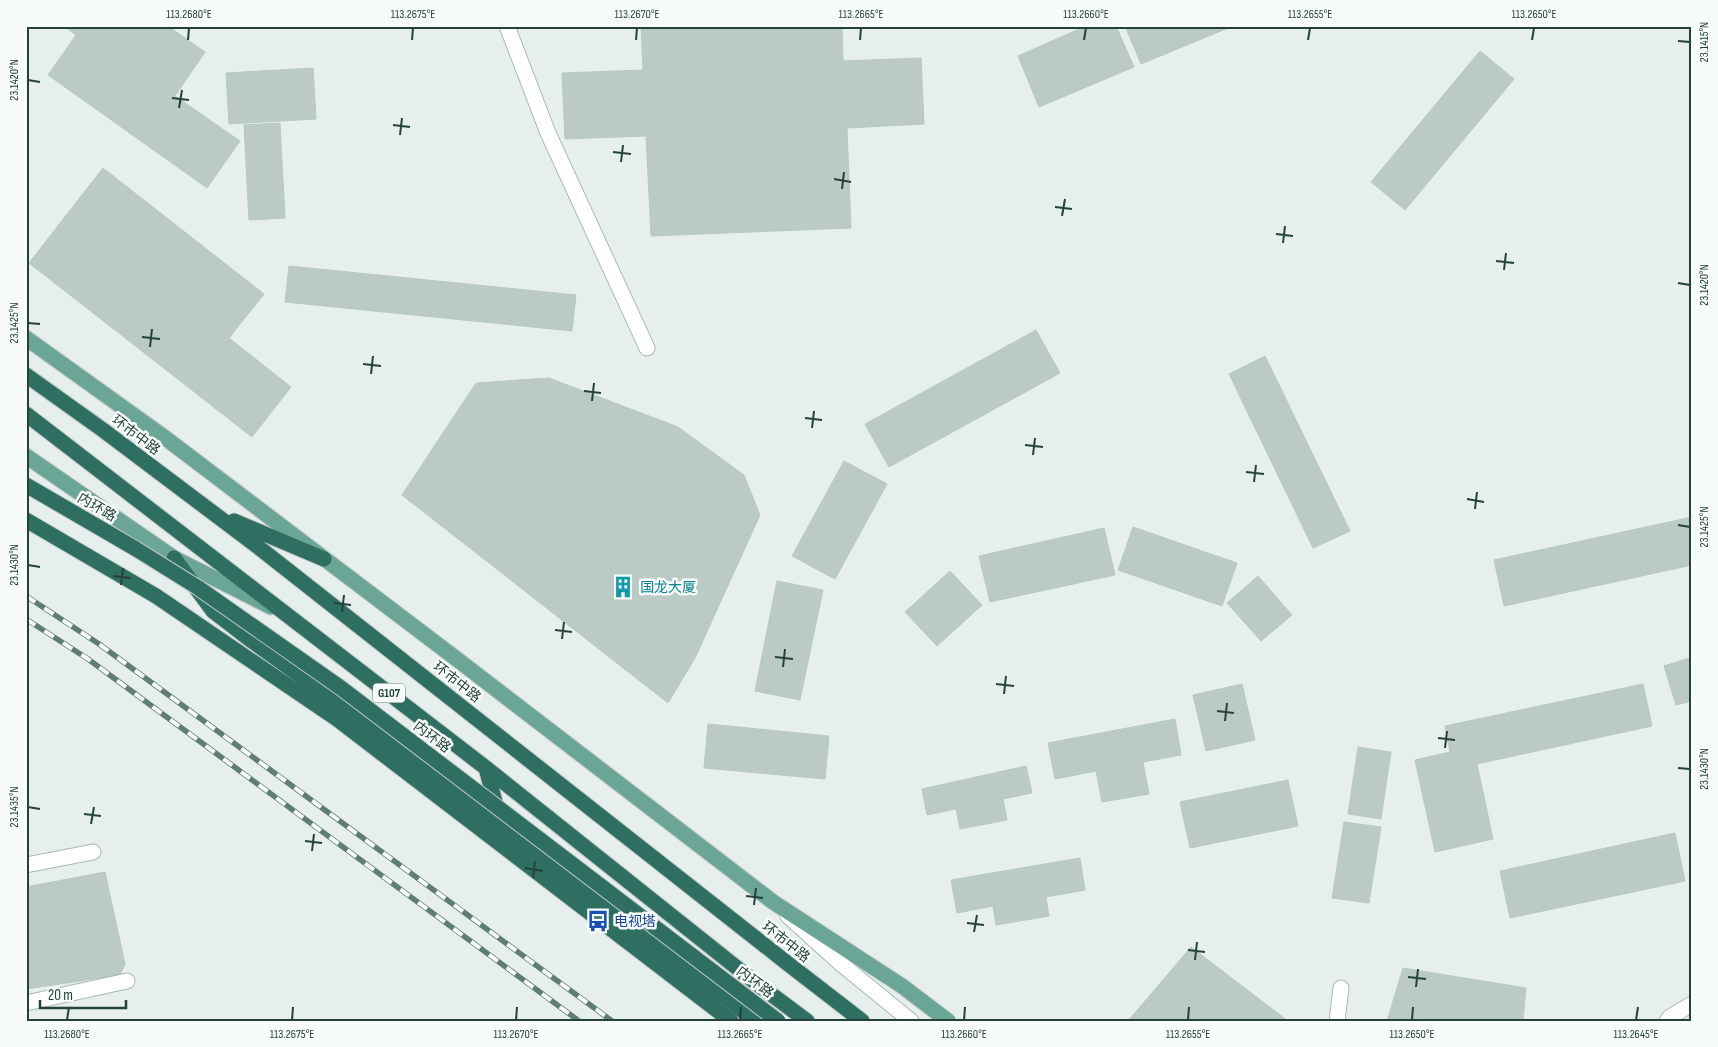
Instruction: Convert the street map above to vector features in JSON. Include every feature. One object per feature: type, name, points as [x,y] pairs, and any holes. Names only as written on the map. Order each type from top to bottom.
[{"type":"highway","name":"环市中路","points":[[26,375],[104,430],[363,628],[862,1021]]},
{"type":"highway","points":[[26,414],[292,618]]},
{"type":"highway","name":"内环路","points":[[26,485],[197,587],[341,688],[778,1021]]},
{"type":"highway","points":[[209,511],[324,559]]},
{"type":"highway","points":[[26,520],[164,602],[337,719],[731,1021]]},
{"type":"highway","points":[[174,558],[213,611],[359,718],[756,1021]]},
{"type":"highway","name":"G107","points":[[292,618],[486,768]]},
{"type":"highway","points":[[486,768],[501,827]]},
{"type":"highway","points":[[486,768],[756,983],[807,1021]]},
{"type":"main road","name":"环市中路","points":[[26,338],[164,437],[773,902],[894,981],[948,1021]]},
{"type":"main road","points":[[26,456],[174,558],[292,618]]},
{"type":"street","points":[[507,26],[548,133],[647,348]]},
{"type":"street","points":[[26,865],[93,852]]},
{"type":"street","points":[[773,902],[834,958],[911,1021]]},
{"type":"street","points":[[26,1003],[127,981]]},
{"type":"street","points":[[1337,1021],[1340,988]]},
{"type":"street","points":[[1667,1021],[1670,1017],[1692,1004]]},
{"type":"building","points":[[64,26],[168,26],[205,52],[175,96],[240,141],[207,188],[48,75],[76,35]]},
{"type":"building","points":[[641,26],[842,26],[843,61],[921,58],[924,124],[847,128],[851,228],[651,236],[646,136],[565,139],[562,73],[643,70]]},
{"type":"building","points":[[1086,26],[1116,26],[1134,67],[1039,107],[1018,56]]},
{"type":"building","points":[[1125,26],[1233,26],[1141,64]]},
{"type":"building","points":[[1480,51],[1514,79],[1405,210],[1371,182]]},
{"type":"building","points":[[313,68],[316,119],[229,124],[226,73]]},
{"type":"building","points":[[280,123],[285,218],[249,220],[244,125]]},
{"type":"building","points":[[103,168],[264,294],[229,338],[291,387],[252,437],[29,263]]},
{"type":"building","points":[[289,266],[576,295],[572,331],[285,302]]},
{"type":"building","points":[[1036,330],[1060,373],[889,467],[865,424]]},
{"type":"building","points":[[1265,356],[1350,531],[1313,548],[1229,374]]},
{"type":"building","name":"国龙大厦","points":[[549,378],[678,427],[744,475],[760,515],[695,658],[668,703],[402,495],[476,383]]},
{"type":"building","points":[[844,461],[887,484],[835,579],[792,556]]},
{"type":"building","points":[[1692,517],[1692,565],[1504,606],[1494,560]]},
{"type":"building","points":[[1133,527],[1237,563],[1222,606],[1118,570]]},
{"type":"building","points":[[1104,528],[1115,575],[990,602],[979,556]]},
{"type":"building","points":[[950,571],[982,605],[937,646],[905,612]]},
{"type":"building","points":[[1258,576],[1292,615],[1261,641],[1227,603]]},
{"type":"building","points":[[777,581],[823,590],[800,700],[755,691]]},
{"type":"building","points":[[1692,657],[1692,701],[1676,705],[1664,666]]},
{"type":"building","points":[[1242,684],[1255,740],[1206,751],[1193,695]]},
{"type":"building","points":[[1643,684],[1652,726],[1477,764],[1493,839],[1435,852],[1415,760],[1450,752],[1445,726]]},
{"type":"building","points":[[1175,719],[1181,755],[1143,762],[1149,794],[1102,802],[1096,771],[1055,779],[1048,743]]},
{"type":"building","points":[[708,724],[829,736],[825,779],[704,768]]},
{"type":"building","points":[[1358,747],[1391,752],[1381,819],[1348,814]]},
{"type":"building","points":[[1026,766],[1032,793],[1003,799],[1007,820],[960,829],[956,809],[927,815],[922,789]]},
{"type":"building","points":[[1288,780],[1298,826],[1190,848],[1180,802]]},
{"type":"building","points":[[1344,822],[1381,827],[1369,903],[1332,898]]},
{"type":"building","points":[[1675,833],[1685,881],[1510,918],[1500,871]]},
{"type":"building","points":[[1080,858],[1085,890],[1046,897],[1049,916],[996,925],[993,906],[957,913],[951,880]]},
{"type":"building","points":[[105,872],[125,964],[120,975],[26,989],[26,887]]},
{"type":"building","points":[[1191,947],[1288,1021],[1128,1021]]},
{"type":"building","points":[[1403,968],[1526,988],[1523,1021],[1387,1021]]},
{"type":"railway","points":[[26,596],[99,644],[612,1021]]},
{"type":"railway","points":[[26,619],[88,659],[579,1021]]},
{"type":"place","name":"国龙大厦","points":[[623,587]]},
{"type":"place","name":"电视塔","points":[[598,921]]}]
